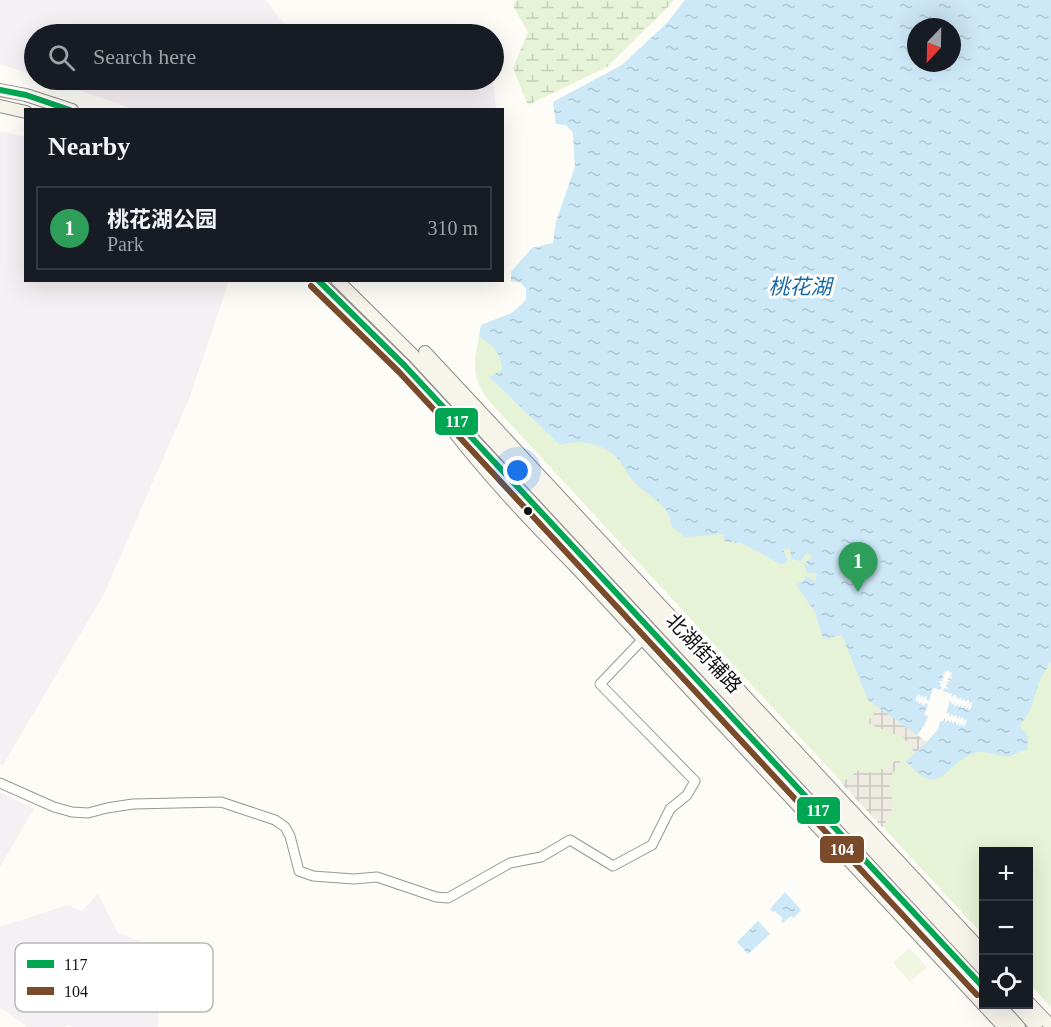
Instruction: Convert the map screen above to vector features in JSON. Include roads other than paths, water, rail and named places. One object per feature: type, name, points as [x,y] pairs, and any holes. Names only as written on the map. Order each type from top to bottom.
[{"type":"main road","points":[[0,90],[26,95],[66,108]]},
{"type":"main road","points":[[0,106],[24,112]]},
{"type":"main road","points":[[318,282],[405,366],[618,603],[911,920],[1003,1027]]},
{"type":"main road","points":[[339,282],[413,355],[979,965]]},
{"type":"main road","name":"北湖街辅路","points":[[425,352],[979,948]]},
{"type":"main road","name":"北湖街辅路","points":[[618,603],[643,639],[703,695]]},
{"type":"main road","points":[[911,920],[979,984]]},
{"type":"main road","points":[[1033,1006],[1051,1026]]},
{"type":"main road","points":[[1002,1009],[1019,1027]]},
{"type":"main road","points":[[1020,1009],[1036,1027]]},
{"type":"street","points":[[0,783],[54,807],[72,812],[88,813],[133,804],[221,802],[274,820],[285,827],[290,836],[299,871],[313,876],[354,879],[377,877],[436,897],[448,898],[510,863],[541,857],[570,840],[613,866],[652,845],[670,809],[687,795],[695,781],[600,684],[643,639]]},
{"type":"water","name":"桃花湖","points":[[685,0],[1051,0],[1051,661],[1041,678],[1030,709],[1019,725],[1028,736],[1027,750],[1010,756],[977,752],[963,759],[941,777],[934,779],[917,773],[906,761],[927,742],[868,700],[842,635],[823,639],[815,612],[796,585],[806,576],[815,581],[817,574],[807,573],[804,564],[812,557],[807,552],[801,561],[791,559],[790,548],[783,550],[788,560],[782,565],[741,543],[724,541],[723,534],[685,537],[671,526],[663,507],[634,482],[620,461],[611,453],[590,444],[575,442],[560,445],[489,377],[502,370],[496,350],[479,337],[481,325],[512,313],[526,300],[526,288],[521,283],[511,281],[511,272],[532,248],[553,243],[556,222],[575,167],[573,133],[566,125],[556,124],[553,102],[622,65],[668,22]]},
{"type":"water","points":[[785,892],[801,910],[794,918],[791,916],[783,923],[781,921],[783,919],[770,909]]},
{"type":"water","points":[[758,921],[770,934],[748,954],[737,942]]},
{"type":"place","name":"桃花湖公园","points":[[858,592]]}]
